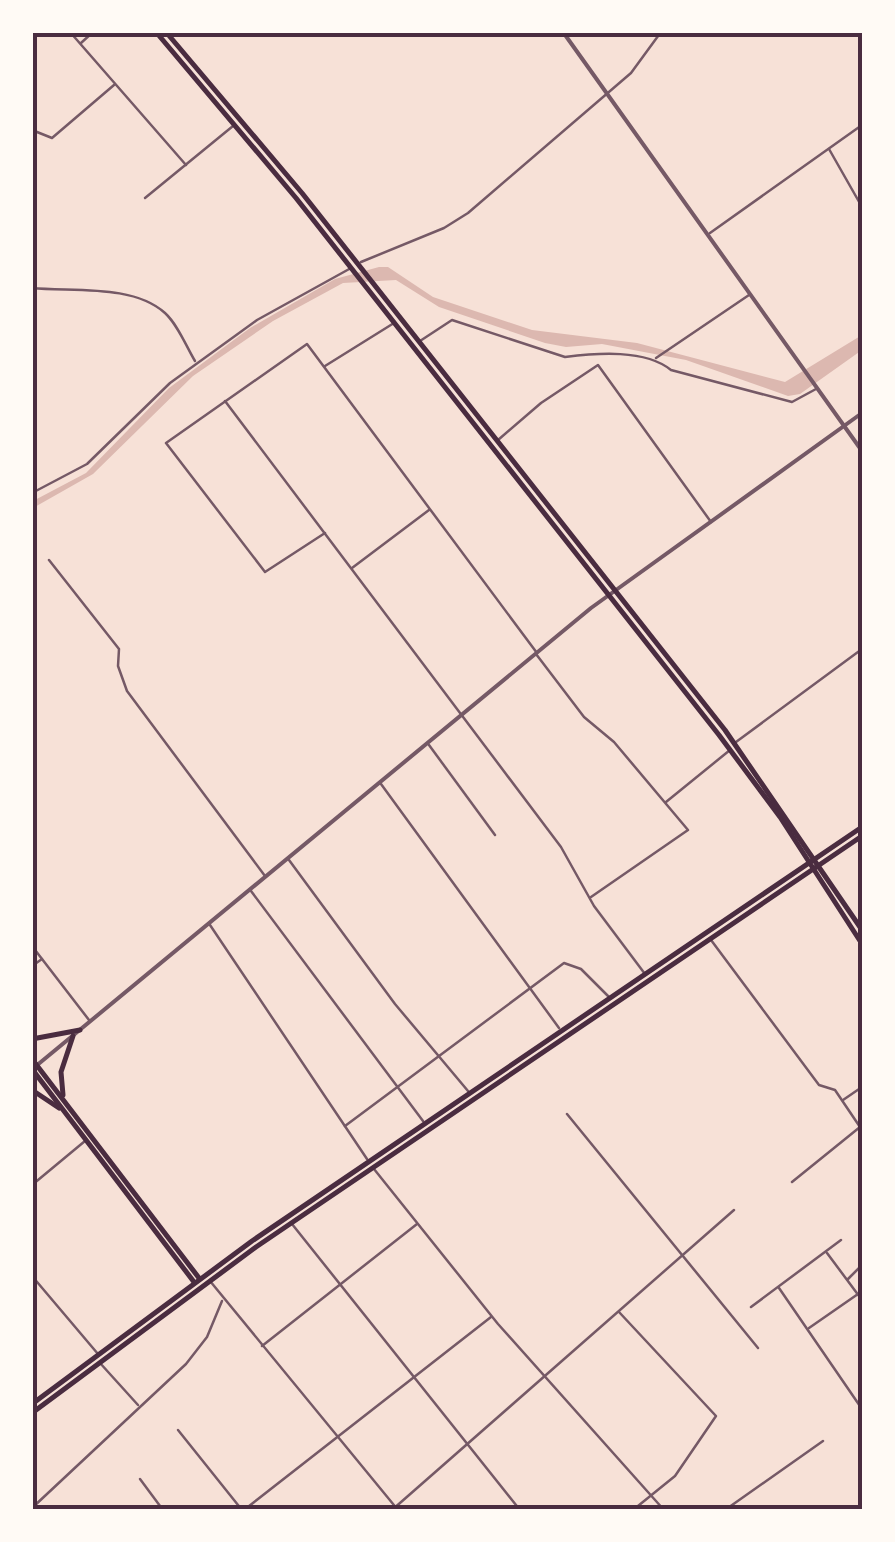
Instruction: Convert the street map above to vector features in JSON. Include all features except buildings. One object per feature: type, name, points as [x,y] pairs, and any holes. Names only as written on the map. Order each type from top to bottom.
[{"type":"main road","points":[[156,32],[356,267]]},
{"type":"main road","points":[[166,32],[612,593]]},
{"type":"main road","points":[[368,284],[419,342],[732,747],[862,930]]},
{"type":"main road","points":[[32,1404],[371,1164],[710,939],[862,827]]},
{"type":"main road","points":[[32,1413],[201,1283],[291,1223],[425,1124],[645,974],[862,836]]},
{"type":"main road","points":[[816,863],[862,944]]},
{"type":"main road","points":[[32,1039],[80,1030]]},
{"type":"main road","points":[[66,1102],[61,1072],[73,1036]]},
{"type":"main road","points":[[34,1064],[201,1283]]},
{"type":"main road","points":[[34,1064],[86,1140],[201,1283]]},
{"type":"main road","points":[[32,1090],[66,1113]]},
{"type":"street","points":[[70,32],[186,166]]},
{"type":"street","points":[[80,44],[93,32]]},
{"type":"street","points":[[563,32],[610,92],[862,451]]},
{"type":"street","points":[[32,493],[87,464],[170,383],[278,307],[456,222],[610,92],[661,32]]},
{"type":"street","points":[[32,130],[52,138],[115,84]]},
{"type":"street","points":[[145,198],[236,124]]},
{"type":"street","points":[[709,234],[862,127]]},
{"type":"street","points":[[828,148],[862,207]]},
{"type":"street","points":[[32,288],[118,294],[147,303],[166,314],[197,364]]},
{"type":"street","points":[[657,358],[750,294]]},
{"type":"street","points":[[419,342],[452,320],[565,357],[584,354],[657,358],[671,370],[792,402],[816,388]]},
{"type":"street","points":[[323,367],[394,323]]},
{"type":"street","points":[[325,533],[265,572],[166,442],[307,344],[584,717],[614,742],[688,830],[590,898]]},
{"type":"street","points":[[496,441],[541,403],[598,365],[711,522]]},
{"type":"street","points":[[224,400],[561,846],[590,898],[645,974]]},
{"type":"street","points":[[34,1064],[91,1022],[612,593],[862,413]]},
{"type":"street","points":[[351,570],[430,509]]},
{"type":"street","points":[[49,560],[119,649],[118,666],[127,691],[266,877]]},
{"type":"street","points":[[665,803],[862,649]]},
{"type":"street","points":[[428,743],[495,835]]},
{"type":"street","points":[[380,782],[562,1031]]},
{"type":"street","points":[[288,858],[470,1093]]},
{"type":"street","points":[[250,890],[425,1124]]},
{"type":"street","points":[[209,924],[371,1164],[417,1224],[543,1377],[664,1510]]},
{"type":"street","points":[[710,939],[818,1086],[835,1090],[861,1130],[792,1182]]},
{"type":"street","points":[[32,946],[91,1022]]},
{"type":"street","points":[[32,966],[42,959]]},
{"type":"street","points":[[345,1126],[564,963],[573,964],[610,998]]},
{"type":"street","points":[[842,1100],[862,1088]]},
{"type":"street","points":[[567,1114],[758,1348]]},
{"type":"street","points":[[32,1185],[86,1140]]},
{"type":"street","points":[[201,1283],[223,1298],[395,1508],[734,1210]]},
{"type":"street","points":[[291,1223],[520,1510]]},
{"type":"street","points":[[261,1347],[417,1224]]},
{"type":"street","points":[[751,1307],[840,1240]]},
{"type":"street","points":[[826,1252],[862,1300]]},
{"type":"street","points":[[847,1280],[862,1265]]},
{"type":"street","points":[[32,1276],[98,1354]]},
{"type":"street","points":[[779,1288],[862,1409]]},
{"type":"street","points":[[808,1329],[858,1294]]},
{"type":"street","points":[[32,1508],[200,1348],[223,1298]]},
{"type":"street","points":[[618,1311],[716,1416],[690,1458],[652,1497],[633,1510]]},
{"type":"street","points":[[178,1430],[243,1510],[492,1316]]},
{"type":"street","points":[[99,1362],[140,1408]]},
{"type":"street","points":[[725,1510],[822,1441]]},
{"type":"street","points":[[140,1479],[164,1510]]},
{"type":"shaded area","points":[[388,267],[433,297],[532,330],[637,343],[785,382],[862,335],[862,350],[800,394],[788,396],[686,360],[602,344],[566,347],[545,343],[439,307],[396,280],[343,283],[273,321],[193,376],[93,474],[33,508],[33,501],[86,473],[169,388],[250,328],[335,279]]}]
